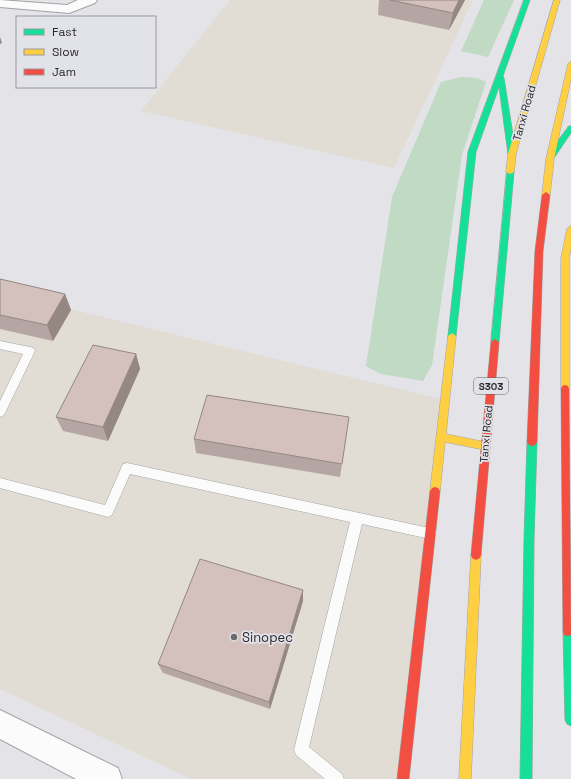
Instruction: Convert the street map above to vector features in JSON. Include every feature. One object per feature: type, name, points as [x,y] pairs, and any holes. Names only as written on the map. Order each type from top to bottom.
[{"type":"main road","points":[[403,779],[472,152],[527,0]]},
{"type":"main road","name":"Tanxi Road","points":[[465,779],[475,562],[512,154],[557,0]]},
{"type":"main road","points":[[526,779],[529,540],[541,282],[538,251],[551,156],[571,64]]},
{"type":"main road","points":[[500,74],[512,154]]},
{"type":"main road","points":[[551,156],[571,128]]},
{"type":"main road","points":[[571,229],[561,284],[569,563],[571,720]]},
{"type":"main road","points":[[441,437],[485,446]]},
{"type":"street","points":[[0,3],[69,9],[90,0]]},
{"type":"street","points":[[0,724],[107,779]]},
{"type":"lane","points":[[0,345],[30,352],[0,412]]},
{"type":"lane","points":[[0,483],[108,511],[127,468],[430,533]]},
{"type":"lane","points":[[337,779],[302,750],[357,518]]},
{"type":"shaded area","points":[[230,0],[473,0],[394,168],[141,111]]},
{"type":"shaded area","points":[[0,292],[445,400],[403,779],[191,779],[0,689]]},
{"type":"green space","points":[[484,0],[514,0],[488,57],[461,51]]},
{"type":"green space","points":[[461,77],[477,78],[486,82],[462,155],[432,365],[423,381],[381,374],[366,366],[392,197],[441,82]]},
{"type":"building","points":[[390,0],[459,0],[453,13]]},
{"type":"building","points":[[0,279],[65,294],[47,325],[0,315]]},
{"type":"building","points":[[93,345],[136,354],[103,427],[56,417]]},
{"type":"building","points":[[207,395],[349,417],[342,464],[194,439]]},
{"type":"building","name":"Sinopec","points":[[200,559],[303,590],[269,702],[158,664]]},
{"type":"traffic: fast","points":[[452,336],[472,152],[527,0]]},
{"type":"traffic: fast","points":[[501,78],[512,154]]},
{"type":"traffic: fast","points":[[551,156],[571,128]]},
{"type":"traffic: fast","points":[[495,342],[510,172]]},
{"type":"traffic: fast","points":[[526,779],[529,540],[532,442]]},
{"type":"traffic: fast","points":[[568,631],[571,720]]},
{"type":"traffic: slow","points":[[510,172],[512,154],[557,0]]},
{"type":"traffic: slow","points":[[546,195],[550,159],[571,64]]},
{"type":"traffic: slow","points":[[565,389],[565,258],[571,229]]},
{"type":"traffic: slow","points":[[435,491],[452,336]]},
{"type":"traffic: slow","points":[[441,437],[485,446]]},
{"type":"traffic: slow","points":[[465,779],[476,555]]},
{"type":"traffic: jam","points":[[532,442],[539,251],[546,195]]},
{"type":"traffic: jam","points":[[476,555],[495,342]]},
{"type":"traffic: jam","points":[[565,389],[568,631]]},
{"type":"traffic: jam","points":[[403,779],[435,491]]},
{"type":"place","name":"Sinopec","points":[[234,637]]}]
